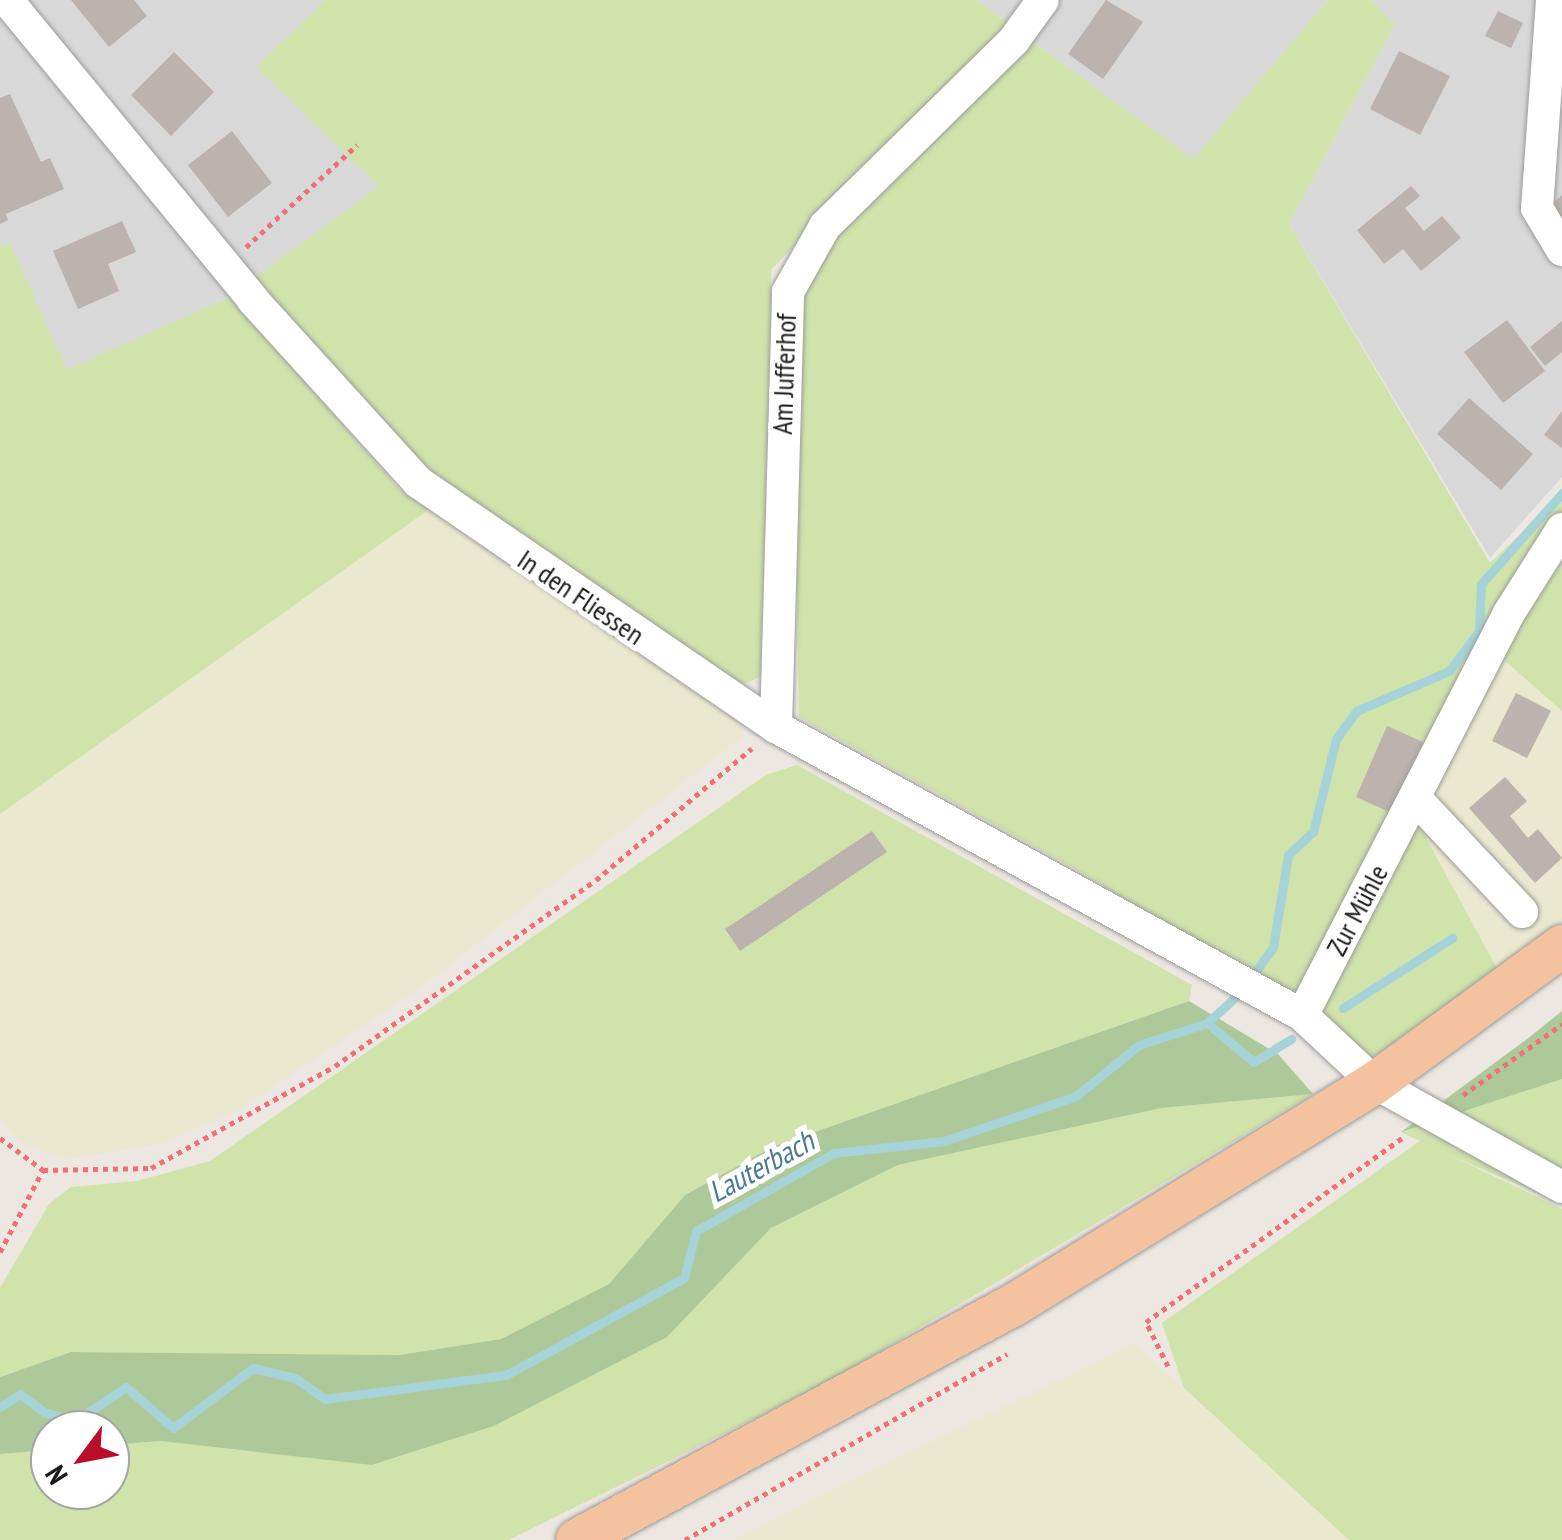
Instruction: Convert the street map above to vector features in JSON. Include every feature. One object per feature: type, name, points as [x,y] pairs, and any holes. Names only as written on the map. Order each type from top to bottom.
[{"type":"main road","points":[[577,1540],[1012,1306],[1375,1083],[1562,946]]},
{"type":"street","name":"In den Fliessen","points":[[7,0],[226,266],[418,482],[776,727],[1302,1015]]},
{"type":"street","points":[[1552,0],[1555,87],[1537,208],[1562,250]]},
{"type":"street","name":"Am Jufferhof","points":[[776,727],[788,292],[825,226],[1031,5]]},
{"type":"street","name":"Zur Mühle","points":[[1302,1015],[1509,613],[1562,529]]},
{"type":"street","points":[[1416,798],[1522,912]]},
{"type":"street","points":[[1302,1015],[1375,1083],[1562,1187]]},
{"type":"path","points":[[226,266],[357,144]]},
{"type":"path","points":[[0,1138],[43,1170],[151,1168],[334,1066],[596,880],[776,727]]},
{"type":"path","points":[[1168,1366],[1146,1322],[1562,1024]]},
{"type":"path","points":[[0,1252],[43,1170]]},
{"type":"shaded area","points":[[0,0],[325,0],[257,67],[380,186],[231,296],[67,371],[10,244],[0,247]]},
{"type":"shaded area","points":[[977,0],[1328,0],[1193,160]]},
{"type":"shaded area","points":[[1370,0],[1562,0],[1562,477],[1490,558],[1289,224],[1395,24]]},
{"type":"shaded area","points":[[431,508],[592,625],[739,718],[743,736],[425,984],[239,1110],[163,1143],[67,1159],[19,1142],[0,1118],[0,814]]},
{"type":"shaded area","points":[[1502,657],[1562,711],[1562,928],[1501,976],[1419,825]]},
{"type":"shaded area","points":[[1134,1343],[1349,1540],[734,1540],[820,1496]]},
{"type":"green space","points":[[325,0],[977,0],[1008,23],[771,270],[771,673],[740,685],[420,467],[252,280],[379,186],[256,67]]},
{"type":"green space","points":[[1328,0],[1370,0],[1395,24],[1289,224],[1490,563],[1562,495],[1562,711],[1502,658],[1419,825],[1501,976],[1373,1056],[1079,871],[799,717],[793,344],[804,288],[835,232],[1032,41],[1193,159]]},
{"type":"green space","points":[[10,243],[67,370],[231,296],[400,490],[431,508],[0,814],[0,247]]},
{"type":"green space","points":[[797,765],[1192,985],[1189,1001],[772,1147],[685,1195],[609,1284],[501,1339],[399,1355],[71,1352],[0,1377],[0,1288],[49,1204],[71,1187],[137,1181],[210,1161],[766,775]]},
{"type":"green space","points":[[1189,1001],[1278,1054],[1313,1094],[1162,1108],[898,1165],[771,1228],[667,1337],[494,1426],[372,1465],[160,1441],[130,1443],[130,1410],[30,1410],[30,1452],[0,1454],[0,1377],[71,1352],[399,1355],[501,1339],[609,1284],[685,1195],[772,1147]]},
{"type":"green space","points":[[1562,1011],[1562,1079],[1401,1132],[1527,1039]]},
{"type":"green space","points":[[1562,1079],[1562,1204],[1447,1154],[1562,1209],[1562,1540],[1349,1540],[1184,1388],[1162,1323],[1420,1141],[1401,1132]]},
{"type":"green space","points":[[1313,1094],[832,1380],[509,1540],[0,1540],[0,1454],[30,1452],[30,1510],[130,1510],[130,1443],[160,1441],[373,1465],[494,1426],[666,1337],[771,1228],[898,1165],[1162,1108]]},
{"type":"building","points":[[71,0],[134,0],[147,16],[109,47]]},
{"type":"building","points":[[1106,0],[1143,22],[1103,79],[1068,54]]},
{"type":"building","points":[[1498,11],[1523,23],[1511,48],[1485,36]]},
{"type":"building","points":[[1399,51],[1450,76],[1420,135],[1370,109]]},
{"type":"building","points":[[174,52],[214,92],[171,136],[131,95]]},
{"type":"building","points":[[10,94],[41,162],[50,158],[64,189],[6,214],[8,220],[0,224],[0,98]]},
{"type":"building","points":[[232,131],[272,183],[228,217],[188,165]]},
{"type":"building","points":[[1411,186],[1420,196],[1405,208],[1424,231],[1442,216],[1461,238],[1421,271],[1403,249],[1384,264],[1357,230]]},
{"type":"building","points":[[1562,195],[1562,221],[1554,202]]},
{"type":"building","points":[[122,221],[136,252],[108,264],[119,291],[78,309],[53,251]]},
{"type":"building","points":[[1507,320],[1545,371],[1503,403],[1464,352]]},
{"type":"building","points":[[1562,321],[1562,352],[1545,366],[1530,347]]},
{"type":"building","points":[[1469,398],[1533,454],[1501,490],[1437,434]]},
{"type":"building","points":[[1562,411],[1562,448],[1544,435]]},
{"type":"building","points":[[1516,693],[1551,711],[1527,758],[1492,741]]},
{"type":"building","points":[[1387,726],[1423,742],[1392,813],[1356,797]]},
{"type":"building","points":[[1505,777],[1527,801],[1510,816],[1528,838],[1538,829],[1562,858],[1535,883],[1469,808]]},
{"type":"building","points":[[872,831],[887,852],[740,951],[725,929]]},
{"type":"waterway","name":"Lauterbach","points":[[1250,979],[1273,947],[1288,855],[1313,832],[1336,739],[1356,711],[1449,671],[1479,631],[1481,584],[1562,493]]},
{"type":"waterway","points":[[1343,1008],[1452,938]]},
{"type":"waterway","name":"Lauterbach","points":[[0,1407],[20,1394],[45,1413],[76,1420],[126,1387],[173,1428],[253,1368],[295,1378],[325,1399],[506,1375],[684,1278],[696,1231],[834,1153],[944,1141],[1076,1096],[1139,1045],[1207,1023],[1241,992]]},
{"type":"waterway","points":[[1207,1023],[1254,1062],[1291,1039]]}]
